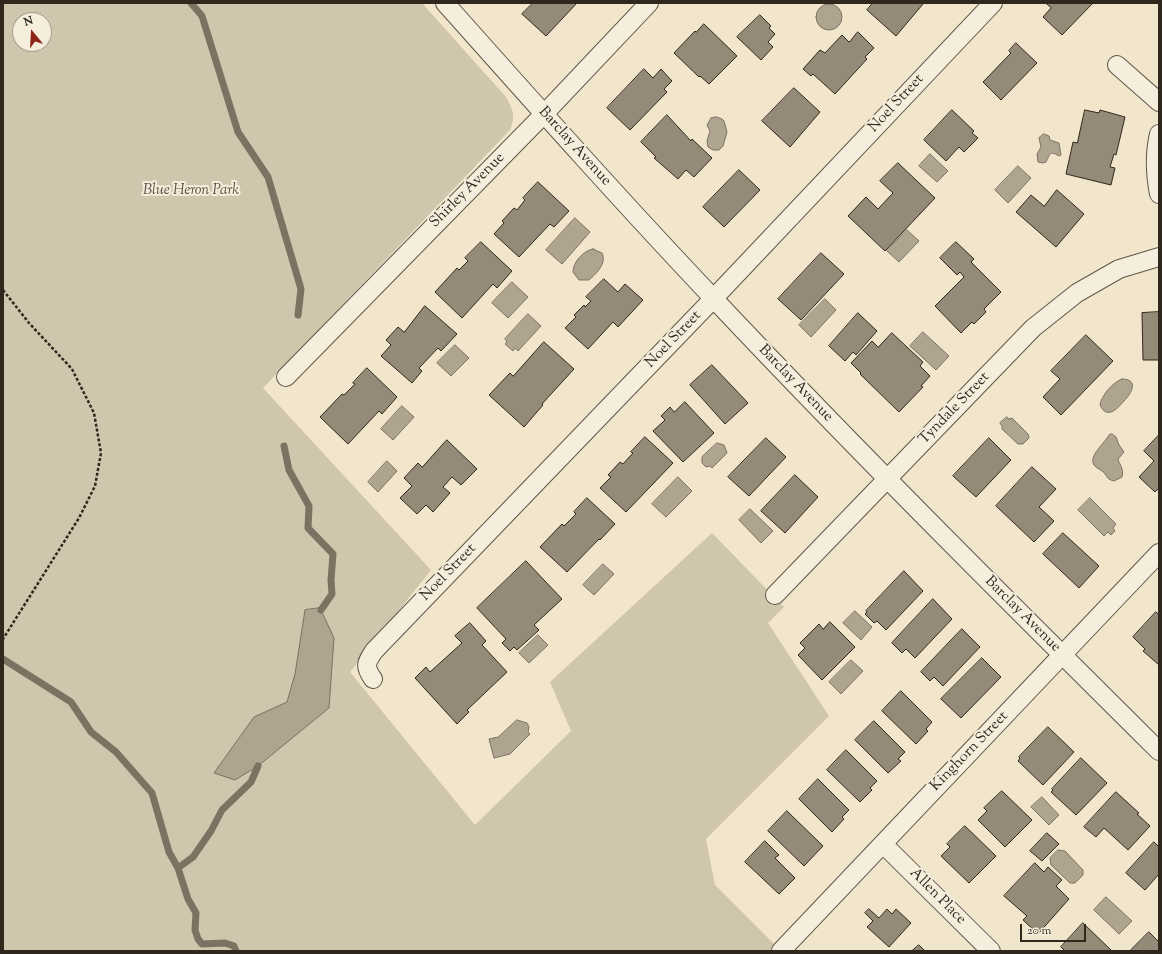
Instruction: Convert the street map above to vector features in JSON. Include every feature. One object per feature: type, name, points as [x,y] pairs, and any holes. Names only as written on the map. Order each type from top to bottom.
[{"type":"street","name":"Barclay Avenue","points":[[445,3],[713,299],[888,480],[1062,656],[1159,751]]},
{"type":"street","name":"Shirley Avenue","points":[[286,376],[544,114],[649,3]]},
{"type":"street","name":"Noel Street","points":[[373,679],[366,665],[374,651],[713,299],[992,3]]},
{"type":"street","points":[[1117,65],[1159,102]]},
{"type":"street","points":[[1159,134],[1156,145],[1155,175],[1159,194]]},
{"type":"street","name":"Tyndale Street","points":[[775,595],[888,480],[1033,328],[1083,290],[1119,269],[1159,257]]},
{"type":"street","name":"Kinghorn Street","points":[[781,951],[1159,553]]},
{"type":"street","name":"Allen Place","points":[[883,844],[991,951]]},
{"type":"path","points":[[3,290],[29,323],[72,370],[94,413],[101,454],[95,486],[79,518],[3,639]]},
{"type":"green space","name":"Blue Heron Park","points":[[3,3],[422,3],[506,97],[513,113],[513,120],[510,130],[263,388],[431,570],[350,672],[475,825],[571,731],[550,682],[712,533],[784,607],[768,623],[829,716],[706,839],[715,885],[776,946],[771,951],[3,951]]},
{"type":"shaded area","points":[[829,4],[838,8],[842,17],[838,26],[829,30],[820,26],[816,17],[820,8]]},
{"type":"shaded area","points":[[717,117],[724,121],[727,132],[723,146],[719,150],[713,150],[708,147],[707,141],[710,131],[707,125],[711,118]]},
{"type":"shaded area","points":[[1044,134],[1049,136],[1050,140],[1059,143],[1061,155],[1059,156],[1052,153],[1049,155],[1046,162],[1043,163],[1038,162],[1037,154],[1041,147],[1039,138]]},
{"type":"shaded area","points":[[930,154],[948,171],[937,182],[919,166]]},
{"type":"shaded area","points":[[1018,166],[1031,178],[1008,203],[995,190]]},
{"type":"shaded area","points":[[575,218],[590,232],[562,264],[546,250]]},
{"type":"shaded area","points":[[907,230],[919,241],[899,262],[887,251]]},
{"type":"shaded area","points":[[593,249],[602,253],[602,264],[598,271],[589,280],[579,280],[573,272],[573,268],[582,255]]},
{"type":"shaded area","points":[[512,282],[528,297],[508,318],[492,303]]},
{"type":"shaded area","points":[[825,299],[836,310],[811,337],[799,325]]},
{"type":"shaded area","points":[[528,314],[541,326],[518,351],[515,348],[513,351],[505,344],[507,342],[505,339]]},
{"type":"shaded area","points":[[923,332],[949,356],[936,370],[910,346]]},
{"type":"shaded area","points":[[455,345],[469,358],[451,376],[437,363]]},
{"type":"shaded area","points":[[1122,379],[1131,381],[1131,391],[1127,398],[1115,410],[1112,412],[1106,412],[1100,405],[1101,401],[1111,386]]},
{"type":"shaded area","points":[[402,406],[414,417],[393,440],[381,429]]},
{"type":"shaded area","points":[[1007,417],[1008,419],[1012,418],[1028,434],[1029,438],[1023,444],[1018,444],[1002,429],[1000,423]]},
{"type":"shaded area","points":[[1112,434],[1116,437],[1124,452],[1118,459],[1122,469],[1122,477],[1114,481],[1108,478],[1104,472],[1095,466],[1093,461],[1095,454],[1109,435]]},
{"type":"shaded area","points":[[717,443],[724,445],[727,453],[712,468],[710,466],[706,467],[702,463],[702,457]]},
{"type":"shaded area","points":[[387,461],[397,471],[378,492],[368,482]]},
{"type":"shaded area","points":[[678,477],[692,491],[666,517],[652,504]]},
{"type":"shaded area","points":[[1090,498],[1116,524],[1113,528],[1115,531],[1111,535],[1108,532],[1104,536],[1078,510]]},
{"type":"shaded area","points":[[750,509],[773,531],[761,543],[739,520]]},
{"type":"shaded area","points":[[603,564],[614,574],[594,595],[583,585]]},
{"type":"shaded area","points":[[320,608],[334,638],[329,708],[258,766],[235,780],[214,773],[254,717],[287,702],[295,674],[305,610]]},
{"type":"shaded area","points":[[855,611],[872,627],[861,640],[843,623]]},
{"type":"shaded area","points":[[538,635],[548,645],[529,663],[519,653]]},
{"type":"shaded area","points":[[851,660],[863,671],[841,694],[829,682]]},
{"type":"shaded area","points":[[517,720],[527,723],[529,727],[528,732],[530,734],[510,754],[494,758],[489,739],[498,737]]},
{"type":"shaded area","points":[[1042,797],[1059,815],[1049,825],[1031,807]]},
{"type":"shaded area","points":[[1058,850],[1065,851],[1083,870],[1083,875],[1075,883],[1070,883],[1051,865],[1050,858]]},
{"type":"shaded area","points":[[1106,897],[1132,921],[1119,934],[1094,910]]},
{"type":"building","points":[[533,3],[577,3],[546,36],[522,14]]},
{"type":"building","points":[[873,3],[923,4],[896,36],[867,10]]},
{"type":"building","points":[[1046,3],[1093,3],[1062,35],[1043,17],[1051,8]]},
{"type":"building","points":[[760,15],[771,26],[769,28],[775,34],[768,42],[773,47],[761,60],[737,37]]},
{"type":"building","points":[[704,24],[737,56],[709,84],[700,76],[699,77],[674,53],[695,31],[696,32]]},
{"type":"building","points":[[858,32],[874,48],[865,57],[867,59],[835,94],[813,74],[811,76],[803,69],[820,50],[825,53],[842,35],[849,42]]},
{"type":"building","points":[[1016,43],[1037,63],[1001,100],[983,82],[1011,53],[1009,51]]},
{"type":"building","points":[[644,69],[653,78],[661,69],[672,81],[664,89],[667,92],[630,130],[607,108]]},
{"type":"building","points":[[794,88],[820,112],[790,147],[762,121]]},
{"type":"building","points":[[952,110],[974,131],[972,133],[978,138],[964,152],[959,147],[946,161],[924,140]]},
{"type":"building","points":[[1085,110],[1099,113],[1100,110],[1125,117],[1116,155],[1114,154],[1110,167],[1115,168],[1111,185],[1066,174],[1073,142],[1077,143]]},
{"type":"building","points":[[667,115],[691,141],[692,139],[712,158],[694,177],[686,170],[678,179],[654,158],[656,157],[641,142]]},
{"type":"building","points":[[898,163],[935,198],[885,251],[848,216],[866,197],[878,209],[893,193],[880,181]]},
{"type":"building","points":[[739,170],[760,190],[724,227],[703,207]]},
{"type":"building","points":[[538,182],[569,211],[554,227],[550,224],[519,257],[494,234],[504,223],[502,221],[514,208],[517,210],[525,200],[523,198]]},
{"type":"building","points":[[1057,190],[1084,214],[1056,247],[1016,212],[1031,195],[1044,206]]},
{"type":"building","points":[[481,242],[512,271],[497,288],[493,284],[462,318],[435,292],[457,268],[459,270],[468,261],[465,258]]},
{"type":"building","points":[[956,242],[974,259],[971,262],[1001,292],[984,309],[986,312],[974,324],[972,322],[961,333],[935,306],[964,277],[960,272],[957,275],[940,258]]},
{"type":"building","points":[[821,253],[844,274],[801,320],[778,299]]},
{"type":"building","points":[[604,279],[618,292],[625,284],[643,300],[618,327],[613,322],[588,349],[565,328],[576,317],[574,315],[584,305],[585,307],[591,301],[586,297]]},
{"type":"building","points":[[425,306],[457,334],[441,351],[438,348],[419,368],[422,371],[412,383],[381,356],[391,345],[386,340],[398,327],[404,332]]},
{"type":"building","points":[[1159,312],[1159,360],[1143,360],[1142,313]]},
{"type":"building","points":[[858,313],[877,331],[856,355],[853,352],[845,361],[829,346]]},
{"type":"building","points":[[892,333],[923,362],[920,366],[930,376],[921,386],[923,387],[899,412],[860,374],[861,373],[851,363],[872,341],[878,347]]},
{"type":"building","points":[[1086,335],[1113,361],[1061,415],[1043,397],[1060,379],[1051,371]]},
{"type":"building","points":[[544,342],[574,369],[542,404],[543,405],[524,427],[489,395],[510,373],[513,376]]},
{"type":"building","points":[[712,365],[748,403],[725,424],[690,385]]},
{"type":"building","points":[[367,368],[397,397],[382,414],[379,411],[348,444],[320,417],[342,394],[344,395],[355,384],[353,383]]},
{"type":"building","points":[[685,402],[714,433],[683,462],[653,431],[665,420],[661,416],[670,407],[674,412]]},
{"type":"building","points":[[1159,435],[1159,488],[1155,492],[1139,477],[1154,461],[1144,451]]},
{"type":"building","points":[[645,437],[673,463],[626,512],[600,488],[611,477],[608,475],[620,462],[623,464],[633,453],[631,452]]},
{"type":"building","points":[[766,438],[786,457],[749,496],[728,477]]},
{"type":"building","points":[[989,438],[1011,460],[976,497],[953,476]]},
{"type":"building","points":[[447,440],[477,469],[461,485],[452,477],[443,487],[450,493],[433,512],[426,505],[417,514],[400,498],[412,486],[404,478],[418,463],[422,467]]},
{"type":"building","points":[[1032,467],[1056,489],[1039,507],[1054,521],[1034,542],[996,506]]},
{"type":"building","points":[[795,475],[818,497],[785,533],[761,511]]},
{"type":"building","points":[[587,498],[615,524],[567,572],[540,547],[562,524],[564,526],[576,514],[574,512]]},
{"type":"building","points":[[1063,533],[1099,566],[1079,588],[1043,554]]},
{"type":"building","points":[[526,561],[562,599],[534,625],[539,630],[517,650],[514,647],[510,651],[502,643],[506,639],[477,608]]},
{"type":"building","points":[[904,571],[923,591],[886,630],[877,621],[874,623],[865,614],[867,612],[866,611]]},
{"type":"building","points":[[933,599],[952,619],[915,658],[906,649],[902,653],[892,643]]},
{"type":"building","points":[[1156,612],[1159,615],[1159,665],[1143,651],[1145,649],[1133,637]]},
{"type":"building","points":[[830,622],[855,647],[822,680],[798,655],[805,648],[800,643],[819,624],[823,629]]},
{"type":"building","points":[[470,623],[486,641],[482,645],[507,672],[467,710],[469,712],[457,724],[415,678],[426,667],[430,672],[462,643],[455,636]]},
{"type":"building","points":[[962,629],[980,647],[943,686],[934,677],[930,681],[921,672]]},
{"type":"building","points":[[982,658],[1001,677],[961,718],[941,699]]},
{"type":"building","points":[[901,691],[932,722],[926,729],[928,731],[916,744],[882,711]]},
{"type":"building","points":[[874,721],[905,752],[898,759],[901,761],[888,773],[855,740]]},
{"type":"building","points":[[1048,727],[1074,752],[1043,785],[1018,761],[1020,758],[1019,757]]},
{"type":"building","points":[[846,750],[877,781],[870,788],[872,790],[860,802],[827,770]]},
{"type":"building","points":[[1081,758],[1107,783],[1076,815],[1051,792],[1053,790],[1052,789]]},
{"type":"building","points":[[818,779],[849,810],[842,817],[844,819],[832,832],[799,799]]},
{"type":"building","points":[[1002,791],[1032,820],[1005,847],[978,820],[987,811],[984,808]]},
{"type":"building","points":[[1116,792],[1139,813],[1137,814],[1150,826],[1128,850],[1104,828],[1096,837],[1084,827]]},
{"type":"building","points":[[787,811],[823,846],[804,866],[768,831]]},
{"type":"building","points":[[965,826],[996,856],[969,883],[941,856],[950,847],[947,844]]},
{"type":"building","points":[[1047,833],[1059,844],[1042,861],[1030,851]]},
{"type":"building","points":[[765,841],[779,855],[775,858],[795,878],[779,894],[745,862]]},
{"type":"building","points":[[1154,842],[1159,847],[1159,874],[1145,890],[1126,873]]},
{"type":"building","points":[[1035,863],[1044,872],[1048,867],[1062,880],[1056,886],[1069,899],[1038,934],[1023,920],[1027,916],[1004,896]]},
{"type":"building","points":[[869,909],[879,918],[887,909],[892,914],[896,909],[911,923],[889,947],[867,927],[873,921],[865,913]]},
{"type":"building","points":[[1083,923],[1112,951],[1065,951],[1061,947]]},
{"type":"building","points":[[1149,932],[1159,942],[1159,951],[1130,951]]},
{"type":"building","points":[[919,945],[925,951],[912,951]]},
{"type":"waterway","points":[[191,3],[202,16],[238,132],[268,177],[301,289],[298,315]]},
{"type":"waterway","points":[[284,446],[289,470],[309,506],[308,528],[333,554],[331,580],[332,594],[321,610]]},
{"type":"waterway","points":[[3,659],[71,702],[91,732],[116,752],[152,793],[169,852],[178,868],[188,899],[196,913],[195,930],[198,939],[202,944],[225,943],[234,946],[236,951]]},
{"type":"waterway","points":[[178,868],[193,857],[211,831],[222,810],[251,782],[258,766]]}]
